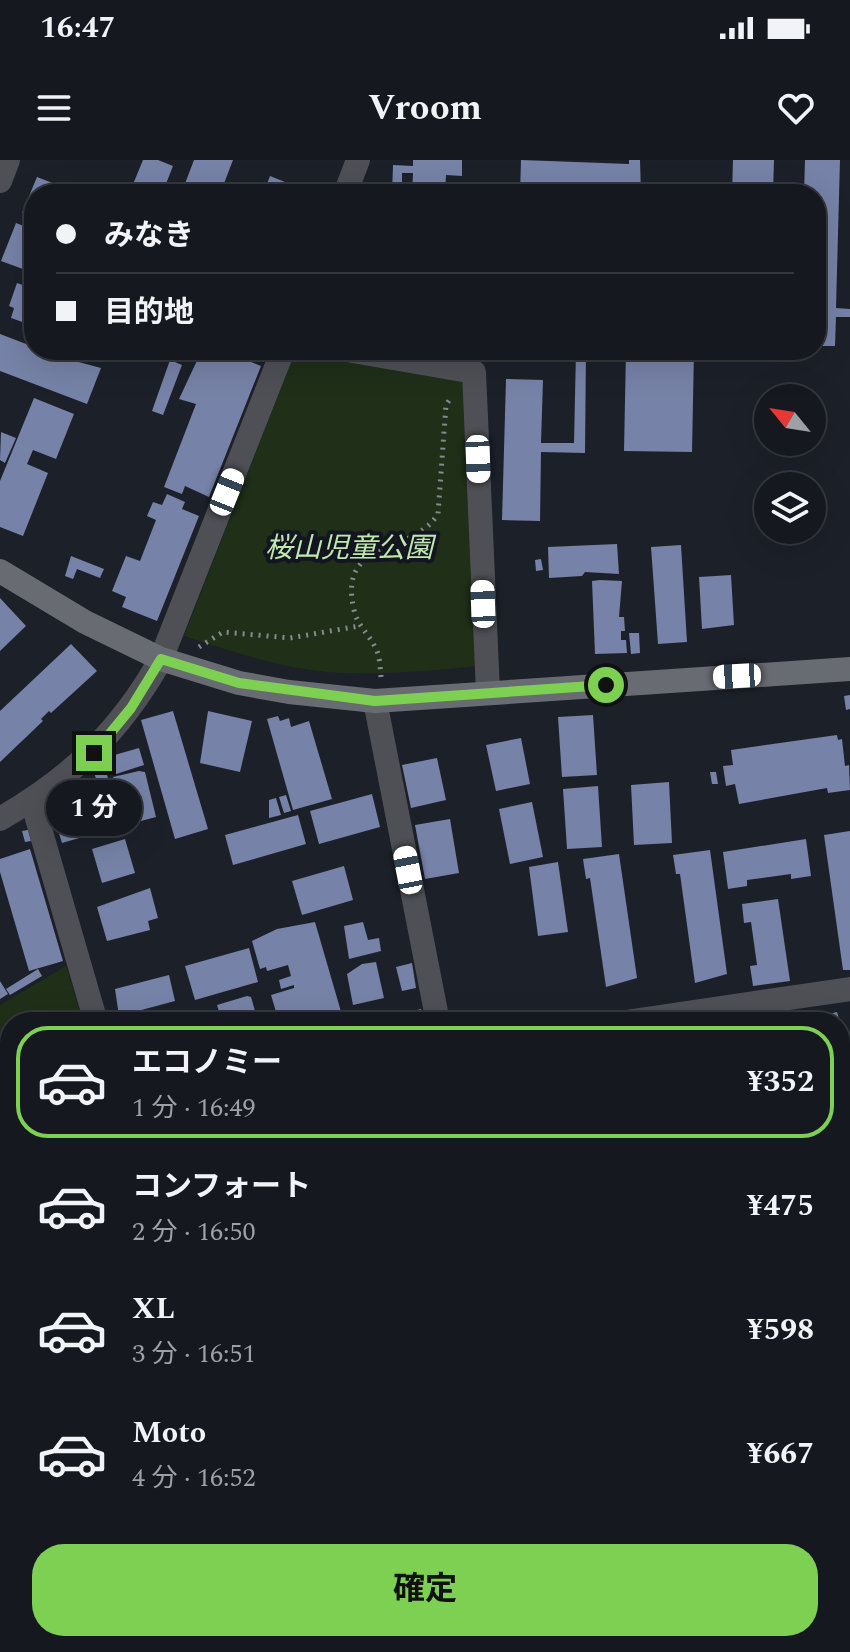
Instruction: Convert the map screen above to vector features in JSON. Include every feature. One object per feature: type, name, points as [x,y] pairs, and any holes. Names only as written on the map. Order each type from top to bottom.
[{"type":"street","points":[[0,181],[8,160]]},
{"type":"street","points":[[349,184],[358,160]]},
{"type":"street","points":[[0,819],[32,801],[94,753],[116,729],[161,659],[279,360]]},
{"type":"street","points":[[405,360],[474,372],[488,692]]},
{"type":"street","points":[[0,571],[85,622],[161,659],[239,683],[378,691],[488,692],[850,669]]},
{"type":"street","points":[[378,691],[436,1012]]},
{"type":"street","points":[[32,801],[93,1012]]},
{"type":"street","points":[[694,1012],[850,989]]},
{"type":"path","points":[[378,691],[377,650],[359,626],[352,598],[356,570],[369,554],[417,533],[436,518],[441,507],[446,405],[474,372]]},
{"type":"path","points":[[199,648],[223,632],[290,638],[359,626]]},
{"type":"green space","name":"桜山児童公園","points":[[335,360],[459,380],[467,387],[477,666],[384,673],[328,672],[273,663],[184,636],[291,362]]},
{"type":"green space","points":[[66,966],[80,1012],[0,1012],[0,1005]]},
{"type":"building","points":[[143,160],[158,160],[173,166],[166,184],[133,184]]},
{"type":"building","points":[[194,160],[233,160],[224,184],[185,184]]},
{"type":"building","points":[[413,160],[462,160],[462,176],[446,175],[446,184],[412,184],[413,173],[402,173],[402,184],[392,184],[393,165],[413,166]]},
{"type":"building","points":[[521,160],[629,164],[629,160],[640,160],[641,184],[520,184]]},
{"type":"building","points":[[733,160],[774,160],[773,184],[732,184]]},
{"type":"building","points":[[805,160],[840,160],[836,308],[850,309],[850,317],[836,317],[835,346],[826,346],[826,184],[804,184]]},
{"type":"building","points":[[270,176],[290,184],[267,184]]},
{"type":"building","points":[[37,177],[55,184],[34,184]]},
{"type":"building","points":[[16,223],[24,226],[24,269],[1,261]]},
{"type":"building","points":[[17,283],[24,285],[24,323],[11,318],[14,308],[9,306]]},
{"type":"building","points":[[0,334],[24,343],[24,360],[71,360],[101,368],[87,404],[0,371]]},
{"type":"building","points":[[170,360],[182,365],[163,415],[152,411]]},
{"type":"building","points":[[197,360],[246,360],[261,366],[209,497],[185,486],[182,494],[164,487],[196,404],[179,399]]},
{"type":"building","points":[[576,360],[586,360],[585,453],[541,452],[540,521],[502,520],[506,379],[543,380],[541,443],[574,443]]},
{"type":"building","points":[[626,360],[694,360],[692,452],[624,451]]},
{"type":"building","points":[[34,398],[74,414],[56,459],[33,450],[27,464],[48,473],[23,536],[0,527],[0,481]]},
{"type":"building","points":[[1,432],[16,438],[5,463],[0,460]]},
{"type":"building","points":[[167,494],[185,502],[182,509],[199,516],[157,621],[122,607],[126,597],[112,591],[126,556],[140,561],[156,520],[147,516],[153,502],[162,505]]},
{"type":"building","points":[[617,544],[619,574],[585,572],[582,576],[549,578],[548,547]]},
{"type":"building","points":[[681,545],[687,642],[658,644],[651,547]]},
{"type":"building","points":[[71,556],[104,569],[100,578],[77,569],[73,579],[65,576]]},
{"type":"building","points":[[541,559],[543,570],[536,571],[535,560]]},
{"type":"building","points":[[731,575],[734,625],[702,629],[699,577]]},
{"type":"building","points":[[592,581],[622,581],[619,617],[624,617],[625,631],[621,631],[621,640],[626,640],[627,653],[595,654]]},
{"type":"building","points":[[0,598],[26,626],[0,651]]},
{"type":"building","points":[[629,633],[639,633],[640,653],[631,654]]},
{"type":"building","points":[[71,644],[97,671],[51,713],[49,711],[41,719],[43,721],[0,762],[0,711]]},
{"type":"building","points":[[850,695],[850,709],[846,710],[844,696]]},
{"type":"building","points":[[173,711],[208,829],[175,839],[141,720]]},
{"type":"building","points":[[208,711],[252,721],[240,772],[200,763]]},
{"type":"building","points":[[593,715],[597,775],[562,777],[558,717]]},
{"type":"building","points":[[278,716],[280,721],[289,718],[291,727],[309,721],[332,799],[293,810],[267,719]]},
{"type":"building","points":[[837,735],[838,740],[842,739],[845,766],[849,765],[850,790],[828,793],[827,788],[739,804],[735,784],[726,786],[723,766],[733,765],[731,750]]},
{"type":"building","points":[[521,738],[530,784],[496,791],[486,745]]},
{"type":"building","points":[[139,748],[144,765],[116,774],[111,756]]},
{"type":"building","points":[[437,758],[446,800],[411,808],[402,765]]},
{"type":"building","points":[[104,765],[112,792],[101,795],[93,769]]},
{"type":"building","points":[[145,772],[156,817],[126,825],[113,777]]},
{"type":"building","points":[[710,772],[716,772],[718,784],[712,784]]},
{"type":"building","points":[[669,782],[672,843],[634,845],[631,785]]},
{"type":"building","points":[[598,786],[602,847],[567,849],[563,789]]},
{"type":"building","points":[[372,794],[380,827],[319,844],[310,811]]},
{"type":"building","points":[[286,795],[291,811],[284,813],[279,797]]},
{"type":"building","points":[[276,798],[281,815],[269,818],[269,800]]},
{"type":"building","points":[[110,801],[117,827],[62,843],[54,817]]},
{"type":"building","points":[[532,802],[543,857],[510,864],[499,809]]},
{"type":"building","points":[[298,815],[306,844],[233,865],[225,835]]},
{"type":"building","points":[[450,819],[459,873],[425,879],[415,825]]},
{"type":"building","points":[[28,830],[31,841],[25,842],[22,831]]},
{"type":"building","points":[[850,831],[850,970],[843,970],[824,835]]},
{"type":"building","points":[[125,839],[135,873],[102,883],[92,849]]},
{"type":"building","points":[[806,839],[811,876],[791,879],[791,874],[747,880],[747,886],[728,889],[723,852]]},
{"type":"building","points":[[30,849],[63,961],[29,971],[0,872],[0,859]]},
{"type":"building","points":[[710,850],[727,974],[695,983],[680,874],[676,874],[673,855]]},
{"type":"building","points":[[619,854],[637,978],[606,987],[590,878],[586,879],[583,859]]},
{"type":"building","points":[[558,862],[568,932],[538,936],[529,867]]},
{"type":"building","points":[[344,866],[353,900],[302,915],[292,881]]},
{"type":"building","points":[[150,888],[158,918],[148,921],[150,930],[107,941],[97,907]]},
{"type":"building","points":[[778,899],[790,981],[753,986],[750,966],[757,965],[751,922],[744,923],[742,904]]},
{"type":"building","points":[[315,922],[341,1012],[276,1012],[271,995],[294,988],[294,985],[281,989],[279,980],[291,976],[288,965],[267,971],[266,967],[260,969],[252,941],[277,929]]},
{"type":"building","points":[[363,922],[368,940],[379,938],[381,951],[349,959],[344,926]]},
{"type":"building","points":[[249,948],[258,982],[195,1000],[185,966]]},
{"type":"building","points":[[376,962],[384,998],[353,1005],[347,974],[362,964]]},
{"type":"building","points":[[412,963],[416,988],[402,991],[396,967]]},
{"type":"building","points":[[38,969],[42,976],[10,995],[6,989]]},
{"type":"building","points":[[169,975],[175,1001],[134,1012],[118,1012],[115,989]]},
{"type":"building","points":[[0,981],[8,994],[0,999]]},
{"type":"building","points":[[247,996],[251,997],[255,1012],[219,1012],[217,1005]]},
{"type":"route","points":[[94,753],[131,708],[161,659],[239,683],[375,701],[606,685]]}]
